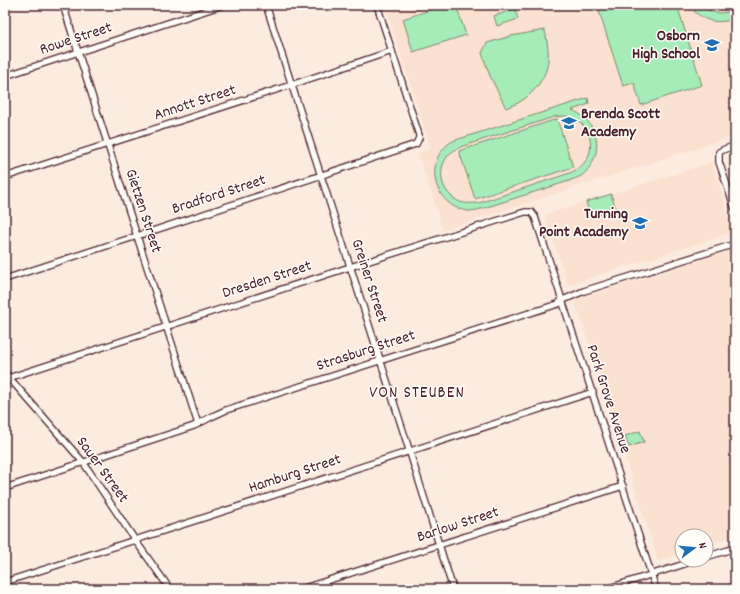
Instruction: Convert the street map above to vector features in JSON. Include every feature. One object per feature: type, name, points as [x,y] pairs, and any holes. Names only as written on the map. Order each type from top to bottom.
[{"type":"street","name":"Gietzen Street","points":[[63,5],[198,424]]},
{"type":"street","name":"Rowe Street","points":[[5,76],[223,5]]},
{"type":"street","name":"Greiner Street","points":[[266,5],[381,360],[453,589]]},
{"type":"street","points":[[377,5],[392,51]]},
{"type":"street","name":"Annott Street","points":[[5,177],[292,85],[392,51]]},
{"type":"street","name":"Bradford Street","points":[[5,279],[414,145],[418,141],[419,135],[392,51]]},
{"type":"street","points":[[735,146],[719,152],[718,156],[735,209]]},
{"type":"street","name":"Dresden Street","points":[[6,377],[525,212],[531,212],[535,217]]},
{"type":"street","name":"Park Grove Avenue","points":[[535,217],[656,589]]},
{"type":"street","name":"Strasburg Street","points":[[5,488],[198,424],[226,410],[558,304],[563,300],[584,291],[735,244]]},
{"type":"street","name":"Sauer Street","points":[[6,377],[83,462],[170,589]]},
{"type":"street","name":"Hamburg Street","points":[[5,582],[593,392]]},
{"type":"street","name":"Barlow Street","points":[[301,589],[623,486]]},
{"type":"street","points":[[714,555],[735,548]]},
{"type":"street","points":[[606,589],[674,568]]},
{"type":"shaded area","name":"Brenda Scott Academy","points":[[385,5],[597,5],[623,86],[634,82],[641,105],[702,85],[677,5],[735,5],[735,136],[443,230],[418,153],[431,149]]},
{"type":"shaded area","name":"Turning Point Academy","points":[[712,162],[734,232],[568,285],[545,215]]},
{"type":"shaded area","points":[[735,249],[735,536],[714,543],[714,528],[674,528],[674,556],[658,561],[575,300]]},
{"type":"green space","points":[[445,5],[456,5],[466,35],[413,52],[403,19]]},
{"type":"green space","points":[[597,5],[677,5],[702,85],[641,105],[634,83],[623,86]]},
{"type":"green space","points":[[688,5],[701,5],[709,11],[717,13],[735,10],[735,19],[721,22],[709,20],[699,15]]},
{"type":"green space","points":[[515,9],[518,19],[497,26],[494,16]]},
{"type":"green space","points":[[545,30],[548,58],[547,67],[543,78],[527,97],[506,108],[490,76],[482,53],[487,43],[511,36]]},
{"type":"green space","points":[[588,98],[589,104],[572,110],[590,124],[594,131],[597,146],[592,163],[586,172],[580,177],[481,209],[469,211],[457,208],[447,202],[440,193],[436,182],[435,171],[437,160],[442,150],[451,142]],"holes":[[[565,116],[579,121],[584,126],[590,137],[591,144],[588,156],[585,162],[576,170],[479,203],[460,202],[449,194],[445,188],[442,169],[447,157],[454,150],[554,117]]]},
{"type":"green space","points":[[557,119],[573,167],[475,199],[459,151]]},
{"type":"green space","points":[[611,194],[616,209],[591,218],[586,202]]},
{"type":"green space","points":[[640,431],[644,442],[629,447],[625,436]]},
{"type":"place","name":"Osborn High School","points":[[712,45]]},
{"type":"place","name":"Brenda Scott Academy","points":[[569,123]]},
{"type":"place","name":"Turning Point Academy","points":[[640,223]]},
{"type":"district","name":"VON STEUBEN","points":[[417,394]]}]
